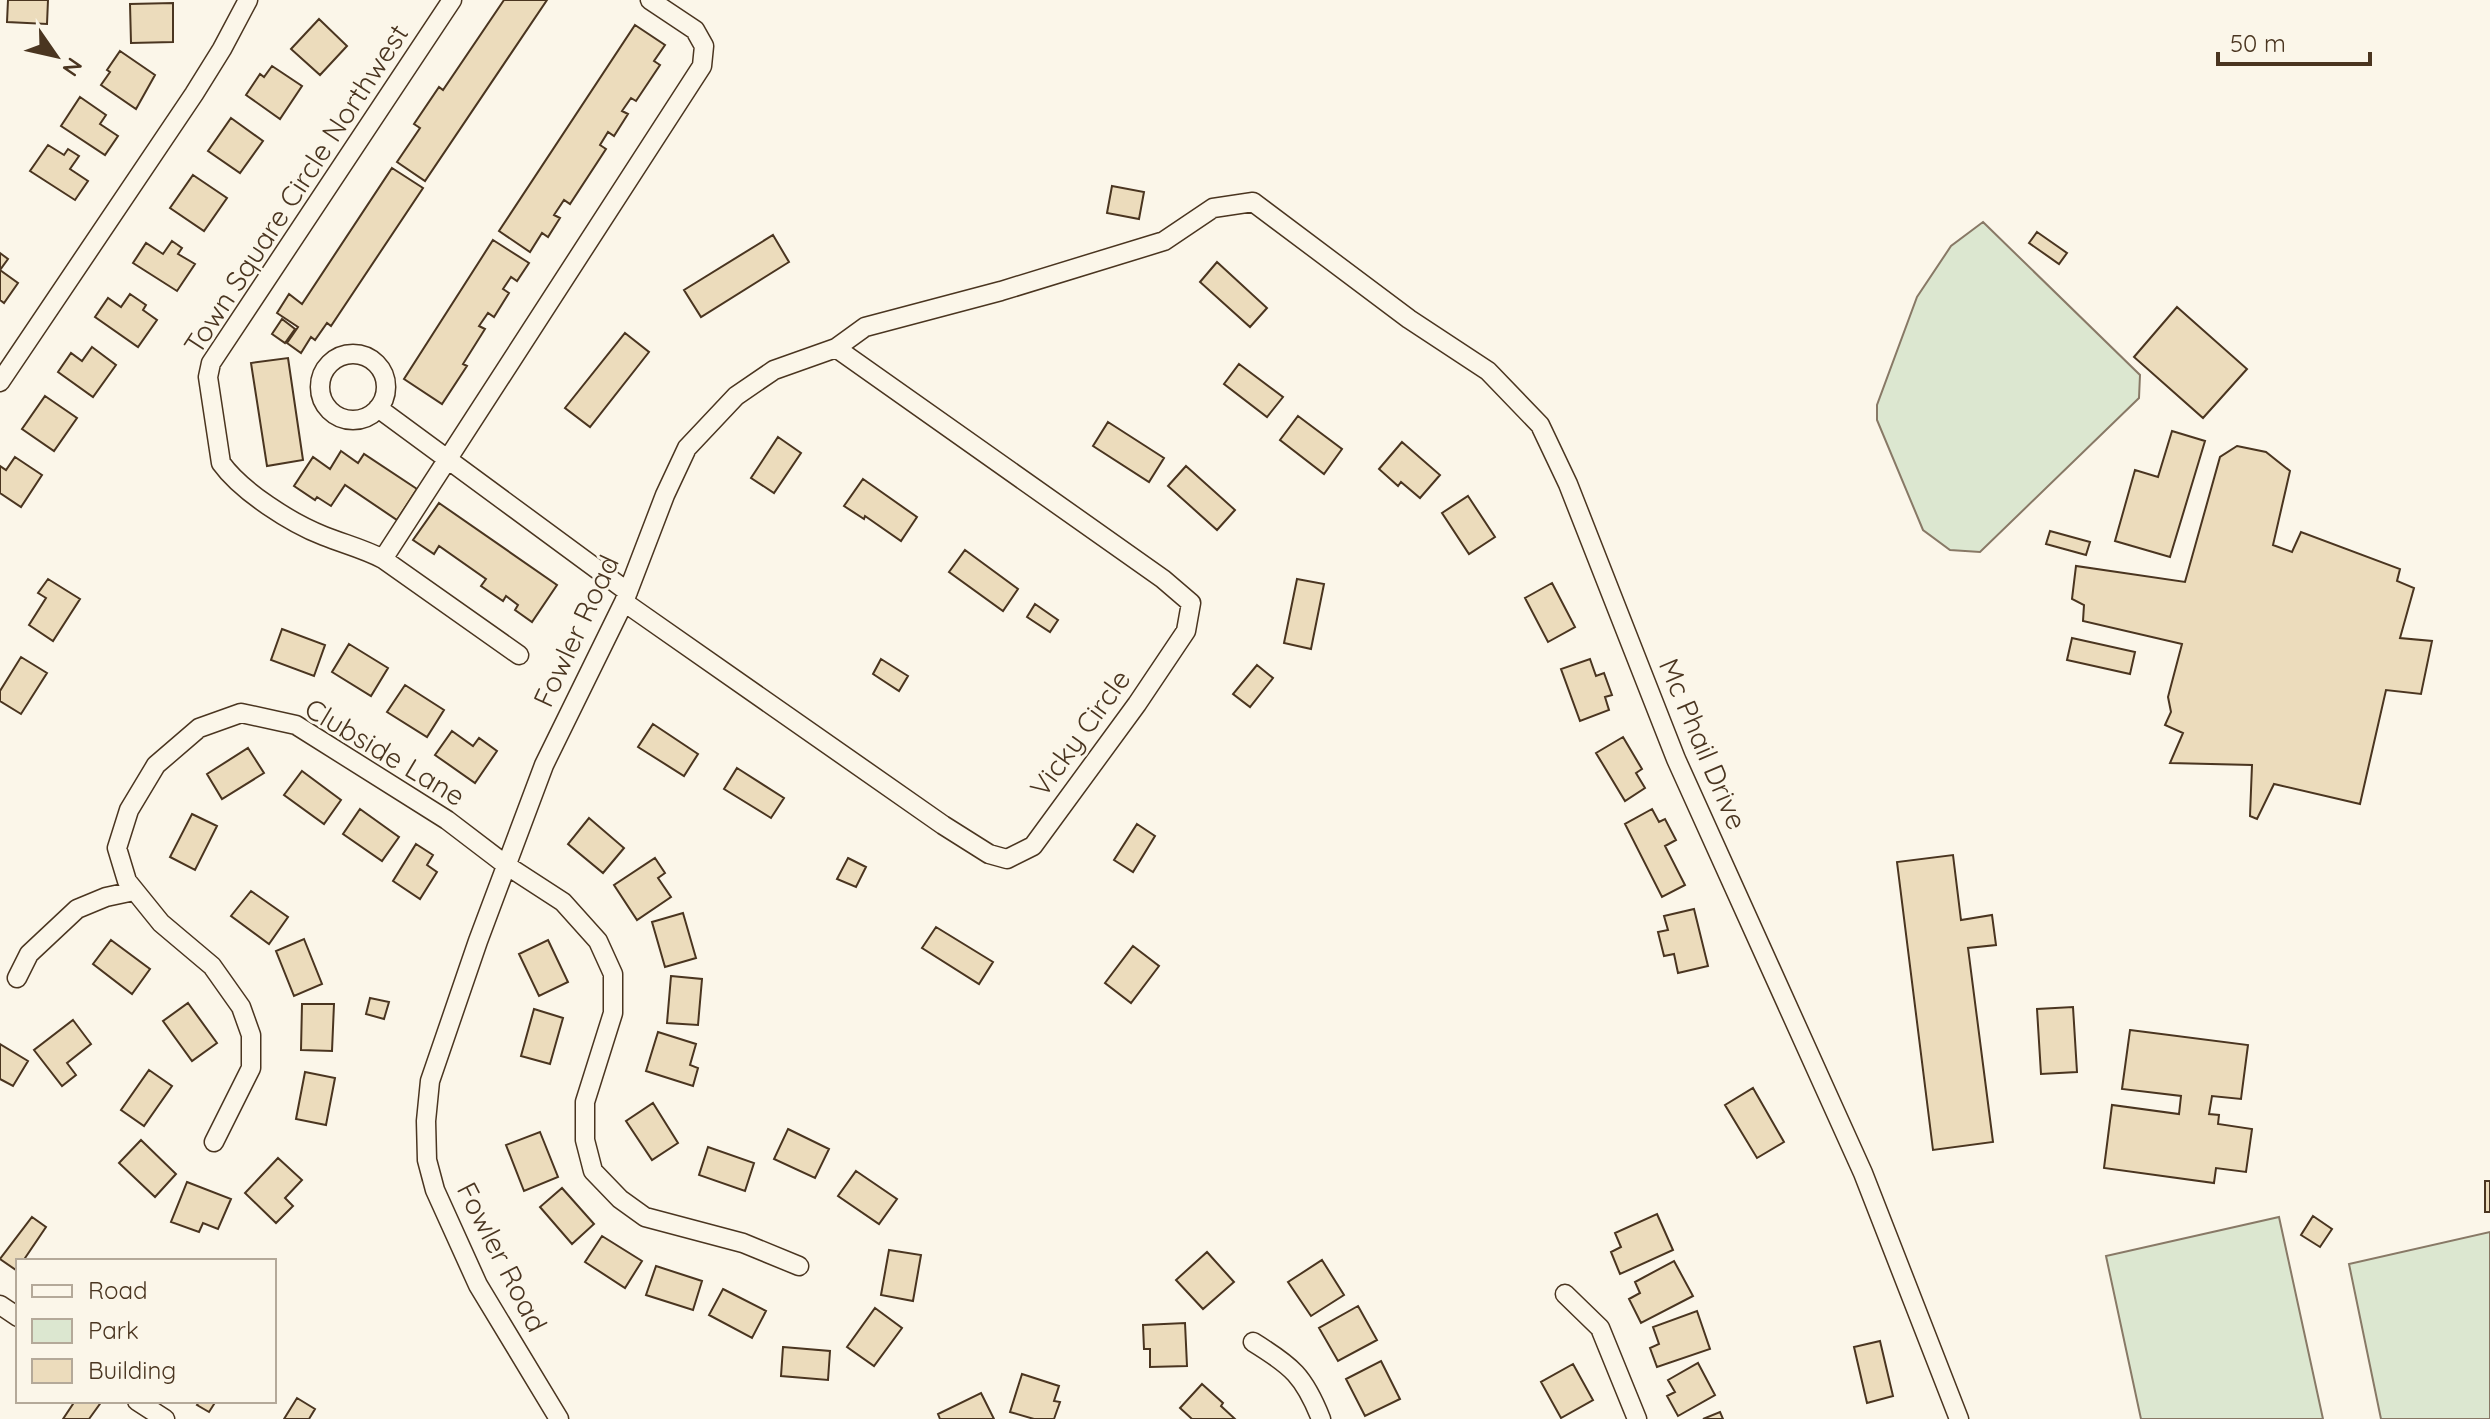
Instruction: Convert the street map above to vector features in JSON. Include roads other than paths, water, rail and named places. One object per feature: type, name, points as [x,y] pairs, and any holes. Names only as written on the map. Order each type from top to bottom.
[{"type":"street","points":[[0,382],[194,94],[248,0]]},
{"type":"street","name":"Town Square Circle Northwest","points":[[452,0],[211,363],[208,377],[221,463],[229,474],[264,502],[302,525],[383,559],[519,655]]},
{"type":"street","points":[[383,559],[702,66],[704,46],[695,30],[650,0]]},
{"type":"street","name":"Fowler Road","points":[[559,1419],[478,1285],[435,1190],[427,1160],[426,1121],[430,1081],[544,765],[626,597],[665,495],[687,448],[736,396],[774,370],[836,348],[865,327],[1001,291],[1164,241],[1213,208],[1253,202]]},
{"type":"street","name":"Mc Phail Drive","points":[[1253,202],[1409,319],[1488,371],[1540,425],[1568,484],[1676,759],[1863,1173],[1959,1419]]},
{"type":"street","name":"Vicky Circle","points":[[626,597],[943,825],[989,854],[1007,859],[1033,846],[1137,704],[1186,631],[1191,603],[1163,579],[836,348]]},
{"type":"street","points":[[378,408],[626,597]]},
{"type":"street","name":"Clubside Lane","points":[[214,1142],[251,1068],[251,1035],[241,1007],[212,966],[161,923],[134,891],[127,881],[117,848],[129,810],[156,765],[199,728],[241,713],[296,725],[447,820],[506,865],[563,902],[598,941],[613,974],[613,1013],[585,1102],[585,1140],[593,1171],[620,1199],[645,1217],[743,1243],[799,1266]]},
{"type":"street","points":[[17,978],[29,954],[77,909],[106,897],[134,891]]},
{"type":"street","points":[[1565,1294],[1600,1328],[1637,1419]]},
{"type":"street","points":[[1253,1342],[1283,1360],[1297,1373],[1312,1396],[1321,1419]]},
{"type":"street","points":[[140,1403],[165,1419]]}]
